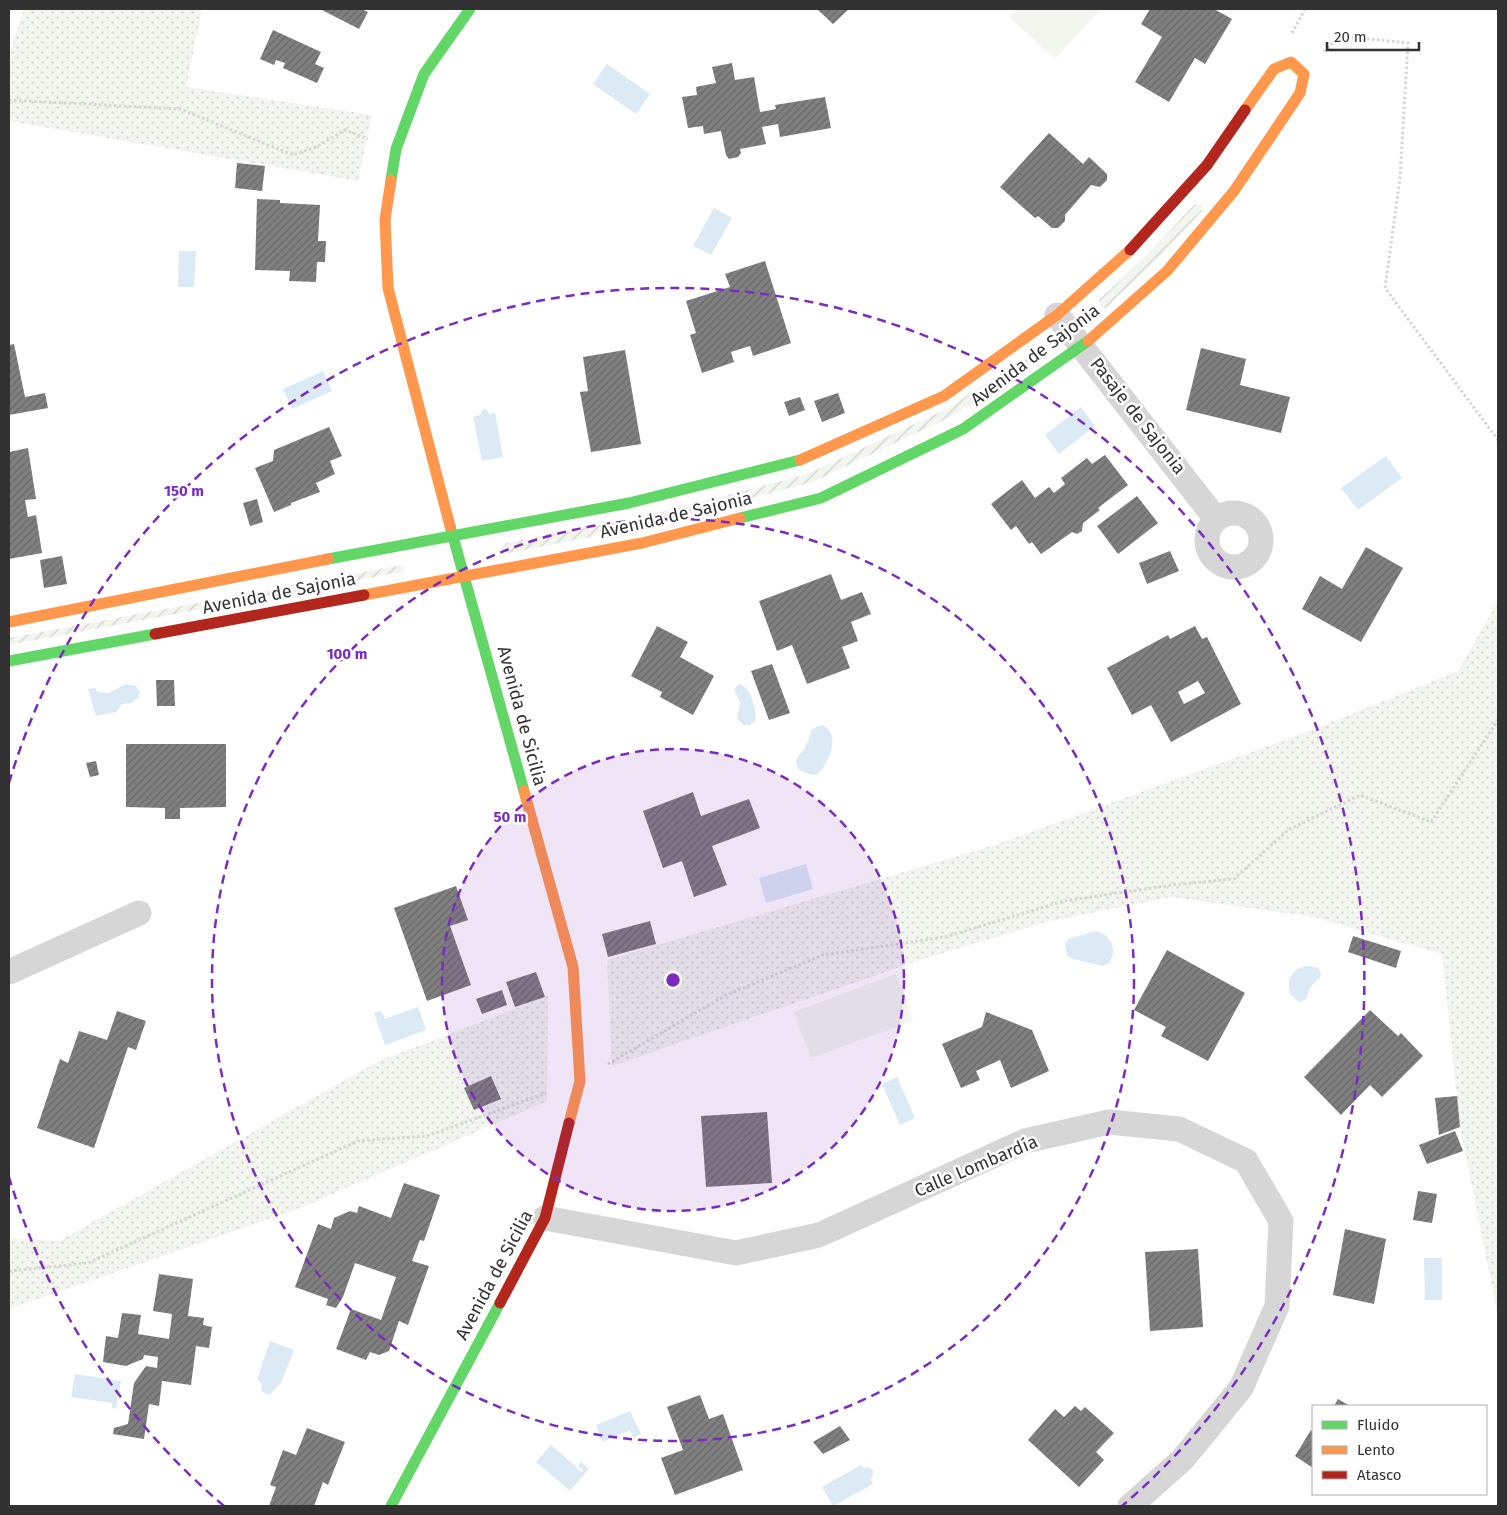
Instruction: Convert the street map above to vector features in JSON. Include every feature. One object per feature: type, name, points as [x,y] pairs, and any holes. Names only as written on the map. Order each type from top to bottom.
[{"type":"street","name":"Avenida de Sicilia","points":[[391,1506],[545,1218],[580,1081],[573,967],[453,534],[388,288],[385,220],[396,149],[424,74],[470,9]]},
{"type":"street","name":"Avenida de Sajonia","points":[[9,622],[453,534],[630,503],[804,459],[944,396],[1058,315],[1138,243],[1207,164],[1274,70],[1291,62],[1304,74],[1300,93],[1234,191],[1167,271],[1083,345],[963,429],[821,498],[642,543],[9,661]]},
{"type":"street","name":"Pasaje de Sajonia","points":[[1058,315],[1216,519]]},
{"type":"street","points":[[9,972],[139,912]]},
{"type":"street","name":"Calle Lombardía","points":[[545,1218],[736,1253],[819,1235],[1025,1141],[1109,1122],[1179,1129],[1246,1161],[1281,1221],[1277,1306],[1241,1388],[1182,1460],[1130,1506]]},
{"type":"path","points":[[1304,74],[1339,36],[1408,43],[1400,178],[1385,288],[1498,440]]},
{"type":"path","points":[[9,100],[180,109],[293,155],[316,147],[345,130],[396,149]]},
{"type":"path","points":[[9,1271],[88,1263],[358,1141],[427,1136],[580,1081],[726,995],[823,955],[945,937],[1064,901],[1172,885],[1234,879],[1288,830],[1360,795],[1431,822],[1498,720]]},
{"type":"shaded area","points":[[24,9],[202,9],[186,87],[372,115],[358,181],[9,121],[9,55]]},
{"type":"shaded area","points":[[1017,9],[1101,9],[1055,59],[1009,17]]},
{"type":"shaded area","points":[[607,64],[650,94],[636,114],[593,84]]},
{"type":"shaded area","points":[[1202,204],[1202,211],[1156,260],[1106,308],[1099,307],[1099,300],[1147,255],[1194,205]]},
{"type":"shaded area","points":[[714,208],[732,218],[711,255],[693,246]]},
{"type":"shaded area","points":[[179,251],[196,251],[194,287],[178,287]]},
{"type":"shaded area","points":[[1038,350],[1045,351],[1044,357],[954,415],[813,482],[641,527],[509,553],[502,550],[506,543],[638,518],[808,474],[948,408]]},
{"type":"shaded area","points":[[323,371],[332,391],[292,409],[283,389]]},
{"type":"shaded area","points":[[1081,407],[1095,426],[1059,454],[1045,435]]},
{"type":"shaded area","points":[[483,409],[487,410],[489,414],[495,413],[503,457],[482,461],[473,417],[480,415]]},
{"type":"shaded area","points":[[1386,456],[1402,478],[1358,510],[1341,488]]},
{"type":"shaded area","points":[[401,565],[405,568],[402,572],[9,645],[9,638]]},
{"type":"shaded area","points":[[1498,601],[1498,1316],[1460,1127],[1442,954],[1314,917],[1171,897],[1046,922],[923,959],[612,1066],[607,960],[998,844],[1312,730],[1458,671]]},
{"type":"shaded area","points":[[126,684],[136,686],[140,692],[136,700],[131,703],[122,704],[116,712],[96,716],[88,689],[95,688],[98,692],[108,693]]},
{"type":"shaded area","points":[[739,684],[750,693],[754,704],[756,719],[750,725],[743,725],[737,718],[740,703],[734,689]]},
{"type":"shaded area","points":[[822,725],[828,729],[831,735],[832,748],[822,769],[818,774],[812,775],[799,770],[796,761],[807,744],[812,729]]},
{"type":"shaded area","points":[[806,864],[813,889],[766,903],[759,878]]},
{"type":"shaded area","points":[[1096,931],[1106,935],[1112,943],[1113,953],[1109,963],[1102,966],[1067,956],[1065,945],[1068,939]]},
{"type":"shaded area","points":[[1308,966],[1319,968],[1321,976],[1310,987],[1306,999],[1299,1002],[1291,995],[1289,989],[1291,975],[1298,969]]},
{"type":"shaded area","points":[[896,974],[913,1021],[811,1058],[794,1012]]},
{"type":"shaded area","points":[[548,996],[547,1101],[298,1209],[9,1309],[9,1238],[59,1241],[379,1061]]},
{"type":"shaded area","points":[[418,1007],[426,1030],[385,1045],[374,1013],[381,1011],[385,1019]]},
{"type":"shaded area","points":[[897,1077],[915,1118],[900,1125],[882,1084]]},
{"type":"shaded area","points":[[1424,1258],[1442,1258],[1442,1300],[1425,1300]]},
{"type":"shaded area","points":[[270,1341],[294,1350],[281,1383],[269,1395],[261,1391],[262,1384],[257,1379]]},
{"type":"shaded area","points":[[75,1374],[121,1381],[116,1409],[112,1408],[112,1403],[71,1397]]},
{"type":"shaded area","points":[[630,1411],[641,1434],[633,1438],[630,1430],[603,1442],[596,1425]]},
{"type":"shaded area","points":[[551,1445],[582,1472],[583,1470],[578,1466],[581,1462],[589,1469],[570,1491],[536,1462]]},
{"type":"shaded area","points":[[861,1465],[864,1468],[868,1467],[873,1470],[873,1475],[870,1479],[873,1484],[833,1506],[822,1487]]},
{"type":"building","points":[[320,9],[361,9],[368,12],[359,29]]},
{"type":"building","points":[[817,9],[849,9],[833,24]]},
{"type":"building","points":[[1150,9],[1214,9],[1232,19],[1205,64],[1195,58],[1169,102],[1135,82],[1162,37],[1141,24]]},
{"type":"building","points":[[273,30],[321,52],[315,64],[324,68],[317,83],[283,68],[285,63],[276,60],[274,65],[260,59]]},
{"type":"building","points":[[732,63],[735,80],[754,77],[760,112],[776,109],[775,105],[825,97],[831,128],[780,137],[778,124],[762,127],[766,144],[740,149],[741,153],[738,157],[729,159],[726,155],[721,131],[704,134],[703,126],[688,128],[682,97],[697,95],[696,87],[716,83],[712,67]]},
{"type":"building","points":[[1049,133],[1083,164],[1089,157],[1107,174],[1107,180],[1100,187],[1091,185],[1065,215],[1065,221],[1058,228],[1052,228],[1038,216],[1035,218],[1000,187]]},
{"type":"building","points":[[237,163],[265,166],[262,191],[235,188]]},
{"type":"building","points":[[257,199],[280,200],[280,203],[320,205],[318,241],[326,241],[325,262],[317,262],[316,282],[289,281],[290,271],[255,270]]},
{"type":"building","points":[[765,261],[791,343],[753,356],[750,346],[731,352],[734,362],[702,373],[690,335],[696,333],[686,301],[730,287],[725,274]]},
{"type":"building","points":[[14,344],[25,397],[45,393],[48,408],[9,415],[9,345]]},
{"type":"building","points":[[1201,348],[1246,359],[1240,385],[1290,397],[1281,433],[1186,410]]},
{"type":"building","points":[[625,350],[641,444],[591,452],[580,392],[588,391],[583,357]]},
{"type":"building","points":[[838,393],[845,413],[822,422],[814,401]]},
{"type":"building","points":[[800,397],[805,410],[789,416],[784,402]]},
{"type":"building","points":[[329,427],[342,456],[330,461],[335,474],[316,483],[320,492],[274,512],[255,468],[273,461],[274,450]]},
{"type":"building","points":[[28,448],[36,499],[25,500],[28,517],[36,515],[42,553],[9,559],[9,452]]},
{"type":"building","points":[[1105,455],[1128,485],[1098,508],[1100,510],[1083,523],[1082,531],[1077,534],[1072,532],[1041,554],[1032,542],[1029,544],[1016,526],[1011,530],[991,504],[1022,480],[1035,498],[1049,487],[1054,493],[1065,484],[1061,478],[1087,458],[1092,464]]},
{"type":"building","points":[[1137,496],[1158,523],[1118,554],[1097,526]]},
{"type":"building","points":[[257,499],[263,522],[250,526],[243,503]]},
{"type":"building","points":[[1366,547],[1403,568],[1361,642],[1302,609],[1320,576],[1342,589]]},
{"type":"building","points":[[1170,551],[1179,571],[1147,584],[1139,563]]},
{"type":"building","points":[[62,556],[67,584],[44,588],[40,560]]},
{"type":"building","points":[[831,574],[841,600],[862,592],[871,614],[851,622],[858,641],[842,647],[850,668],[807,684],[792,645],[777,651],[759,601]]},
{"type":"building","points":[[657,626],[688,642],[680,657],[714,676],[693,715],[660,697],[662,692],[631,676]]},
{"type":"building","points":[[1195,626],[1202,639],[1207,637],[1241,704],[1171,742],[1151,705],[1132,715],[1107,668],[1168,635],[1170,639]],"holes":[[[1198,681],[1205,693],[1184,704],[1178,692]]]},
{"type":"building","points":[[772,664],[790,713],[769,720],[751,671]]},
{"type":"building","points":[[156,680],[174,680],[175,706],[157,706]]},
{"type":"building","points":[[126,744],[226,744],[226,807],[180,808],[180,819],[165,819],[165,808],[126,807]]},
{"type":"building","points":[[96,761],[99,775],[90,777],[86,763]]},
{"type":"building","points":[[693,792],[701,816],[749,799],[760,828],[712,846],[727,885],[694,897],[682,861],[663,868],[643,811]]},
{"type":"building","points":[[456,886],[468,920],[450,926],[471,985],[427,1001],[394,908]]},
{"type":"building","points":[[650,921],[656,944],[608,957],[602,934]]},
{"type":"building","points":[[1353,936],[1401,951],[1396,968],[1348,952]]},
{"type":"building","points":[[1167,950],[1245,993],[1208,1061],[1161,1036],[1166,1027],[1134,1010]]},
{"type":"building","points":[[536,972],[545,997],[515,1007],[506,982]]},
{"type":"building","points":[[502,990],[507,1005],[482,1014],[476,999]]},
{"type":"building","points":[[1370,1010],[1398,1036],[1401,1033],[1423,1056],[1382,1097],[1370,1085],[1341,1115],[1304,1077]]},
{"type":"building","points":[[117,1011],[146,1021],[136,1050],[128,1047],[94,1148],[37,1128],[60,1059],[68,1063],[79,1031],[107,1040]]},
{"type":"building","points":[[986,1012],[1032,1030],[1049,1071],[1011,1088],[1000,1060],[976,1071],[980,1080],[961,1088],[942,1044],[982,1027]]},
{"type":"building","points":[[491,1076],[501,1099],[474,1110],[464,1088]]},
{"type":"building","points":[[1457,1096],[1460,1127],[1439,1135],[1435,1098]]},
{"type":"building","points":[[767,1112],[772,1183],[706,1187],[701,1116]]},
{"type":"building","points":[[1455,1131],[1463,1151],[1427,1164],[1419,1145]]},
{"type":"building","points":[[404,1183],[440,1195],[424,1241],[420,1240],[412,1261],[429,1266],[408,1325],[399,1321],[389,1351],[379,1355],[370,1352],[366,1360],[336,1349],[351,1309],[381,1320],[396,1277],[355,1263],[343,1297],[336,1308],[326,1305],[328,1299],[295,1287],[318,1224],[331,1229],[334,1218],[350,1211],[357,1213],[359,1206],[391,1218]]},
{"type":"building","points":[[1418,1191],[1437,1194],[1432,1223],[1413,1220]]},
{"type":"building","points":[[1345,1229],[1386,1239],[1374,1304],[1333,1295]]},
{"type":"building","points":[[1198,1249],[1203,1327],[1150,1331],[1145,1252]]},
{"type":"building","points":[[159,1274],[193,1279],[188,1316],[204,1318],[203,1325],[212,1327],[209,1348],[196,1346],[191,1385],[162,1381],[159,1406],[149,1404],[144,1439],[113,1434],[114,1428],[128,1424],[134,1383],[146,1366],[157,1368],[158,1357],[144,1355],[143,1359],[126,1366],[103,1362],[106,1336],[118,1338],[122,1313],[141,1315],[138,1334],[169,1339],[172,1314],[153,1311]]},
{"type":"building","points":[[700,1395],[709,1419],[723,1414],[743,1470],[675,1495],[661,1458],[683,1450],[667,1407]]},
{"type":"building","points":[[1338,1399],[1348,1405],[1335,1405]]},
{"type":"building","points":[[1075,1406],[1081,1411],[1085,1407],[1114,1433],[1096,1452],[1104,1460],[1079,1487],[1028,1440],[1055,1409],[1064,1417]]},
{"type":"building","points":[[840,1426],[850,1440],[823,1454],[813,1442]]},
{"type":"building","points":[[307,1428],[345,1442],[328,1485],[323,1482],[314,1506],[269,1506],[276,1487],[270,1485],[283,1450],[296,1455]]},
{"type":"building","points":[[1311,1430],[1312,1430],[1312,1467],[1295,1456]]},
{"type":"traffic: fast","points":[[391,180],[396,149],[424,74],[470,9]]},
{"type":"traffic: fast","points":[[740,518],[821,498],[963,429],[1088,341]]},
{"type":"traffic: fast","points":[[328,559],[629,503],[800,460]]},
{"type":"traffic: fast","points":[[450,526],[524,791]]},
{"type":"traffic: fast","points":[[9,661],[155,634]]},
{"type":"traffic: fast","points":[[391,1506],[500,1303]]},
{"type":"traffic: slow","points":[[1088,341],[1167,271],[1234,191],[1300,93],[1304,74],[1291,62],[1274,69],[1245,110]]},
{"type":"traffic: slow","points":[[391,180],[385,220],[388,288],[450,526]]},
{"type":"traffic: slow","points":[[800,460],[944,396],[1057,315],[1130,250]]},
{"type":"traffic: slow","points":[[364,595],[642,543],[740,518]]},
{"type":"traffic: slow","points":[[9,622],[328,559]]},
{"type":"traffic: slow","points":[[524,791],[573,967],[580,1081],[569,1123]]},
{"type":"traffic: jam","points":[[1130,250],[1207,165],[1245,110]]},
{"type":"traffic: jam","points":[[155,634],[364,595]]},
{"type":"traffic: jam","points":[[500,1303],[545,1218],[569,1123]]}]
